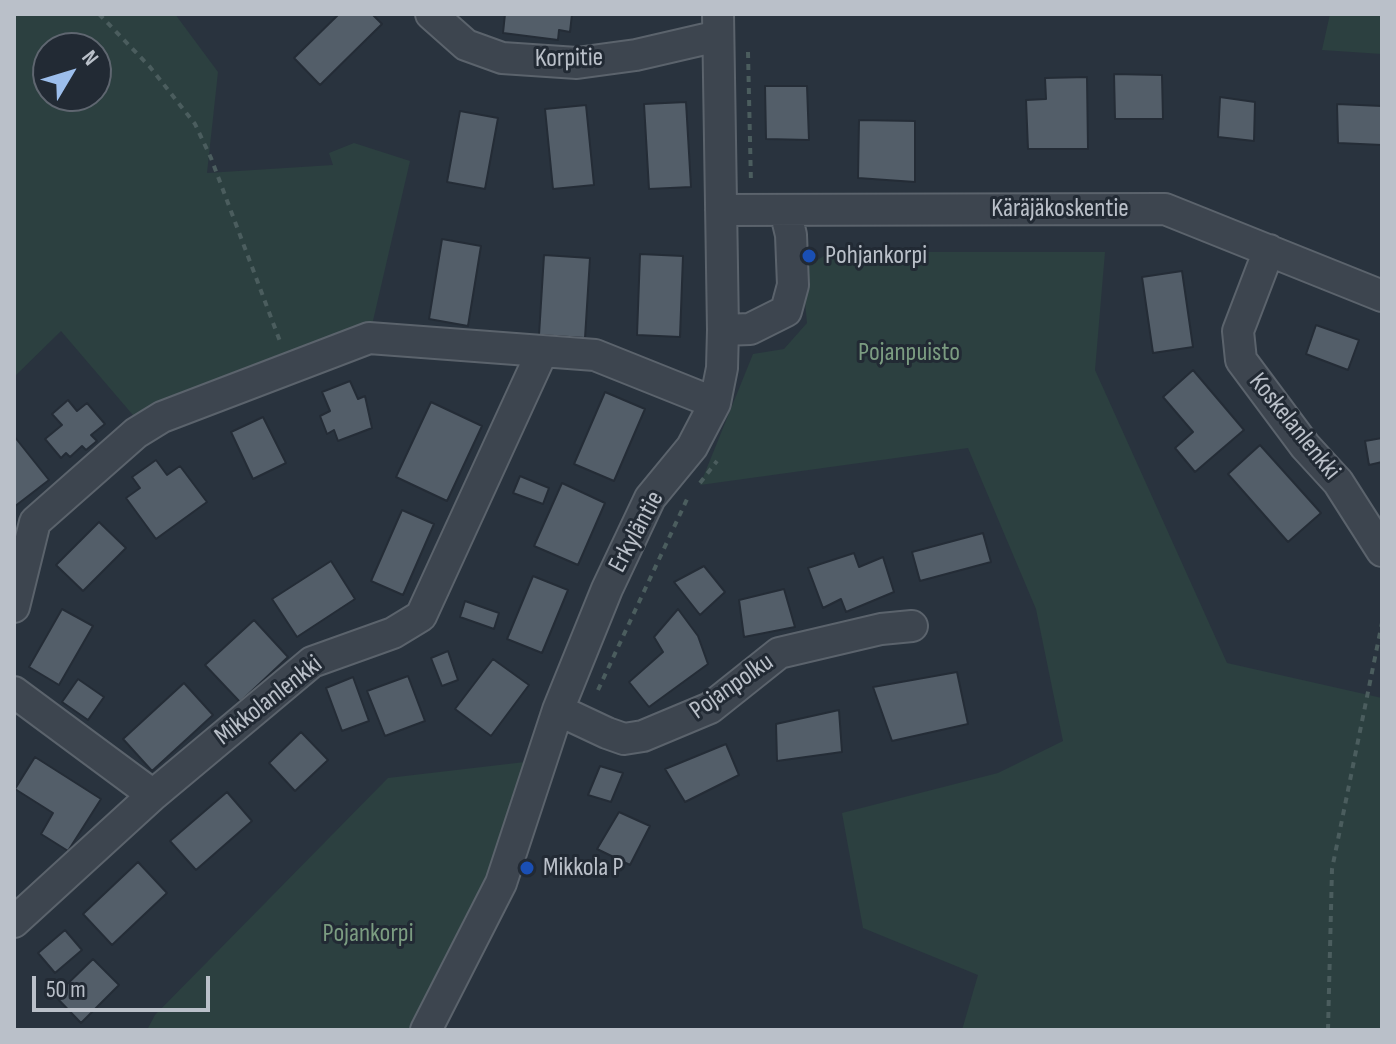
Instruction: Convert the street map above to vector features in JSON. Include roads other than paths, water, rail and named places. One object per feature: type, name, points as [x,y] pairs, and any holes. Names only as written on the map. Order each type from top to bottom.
[{"type":"street","name":"Korpitie","points":[[431,14],[466,45],[502,58],[577,63],[636,55],[718,25]]},
{"type":"street","name":"Erkyläntie","points":[[426,1030],[501,883],[558,710],[607,589],[650,498],[692,447],[715,403],[722,368],[723,330],[718,25]]},
{"type":"street","name":"Käräjäkoskentie","points":[[721,210],[1165,209],[1382,296]]},
{"type":"street","points":[[723,330],[750,329],[786,311],[793,285],[791,235],[785,210]]},
{"type":"street","name":"Koskelanlenkki","points":[[1269,250],[1238,331],[1241,360],[1305,446],[1338,482],[1382,551]]},
{"type":"street","points":[[14,607],[28,539],[43,512],[136,433],[162,417],[369,338],[595,355],[715,403]]},
{"type":"street","name":"Mikkolanlenkki","points":[[14,922],[153,795],[312,662],[393,633],[421,616],[542,352]]},
{"type":"street","name":"Pojanpolku","points":[[558,710],[624,739],[643,736],[710,708],[779,653],[881,629],[912,626]]},
{"type":"street","points":[[14,692],[153,795]]},
{"type":"place","name":"Pohjankorpi","points":[[809,256]]},
{"type":"place","name":"Mikkola P","points":[[527,868]]},
{"type":"park label","name":"Pojanpuisto","points":[[909,353]]},
{"type":"park label","name":"Pojankorpi","points":[[368,934]]}]
